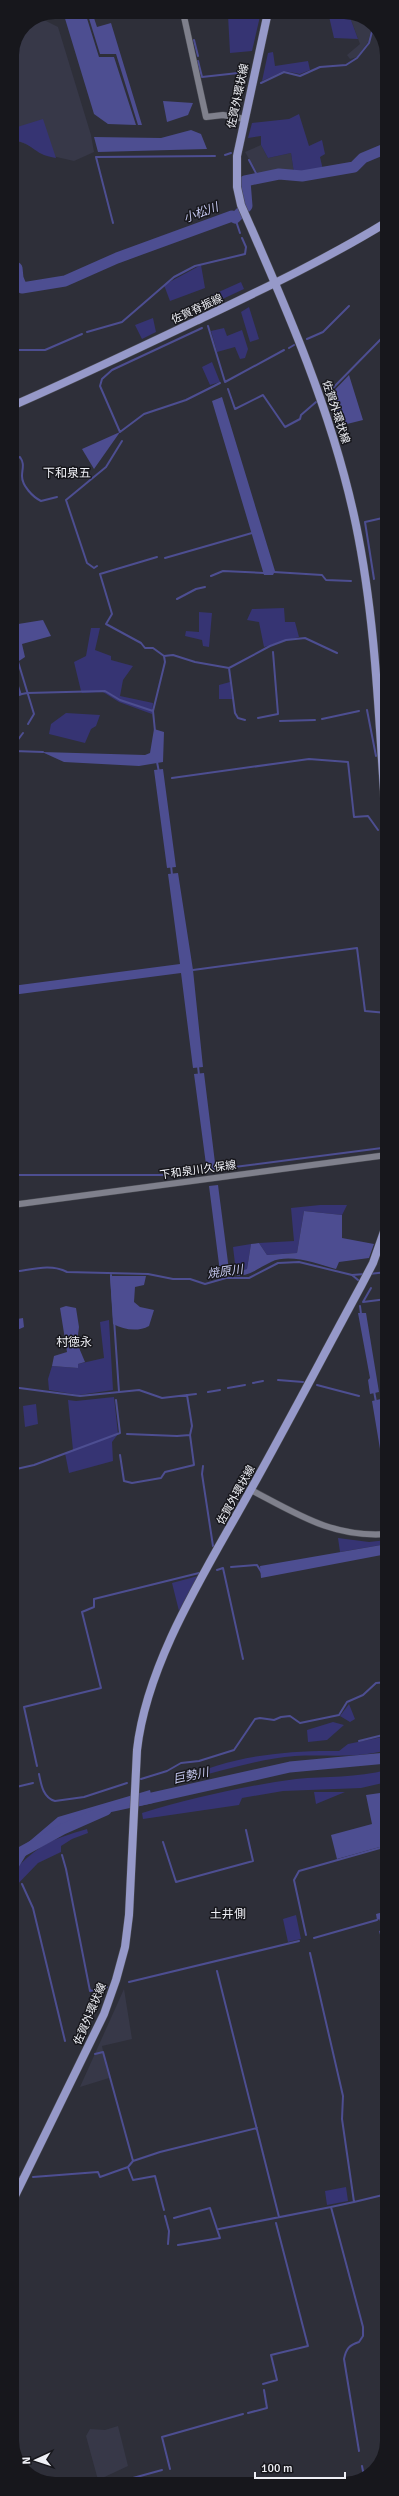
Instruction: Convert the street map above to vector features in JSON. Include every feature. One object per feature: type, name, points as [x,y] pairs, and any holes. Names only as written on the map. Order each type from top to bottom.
[{"type":"main road","name":"佐賀外環状線","points":[[266,19],[236,166],[237,187],[241,205],[275,284],[332,432],[356,524],[373,643],[380,738]]},
{"type":"main road","name":"佐賀脊振線","points":[[19,403],[79,377],[275,284],[338,252],[380,226]]},
{"type":"main road","name":"佐賀外環状線","points":[[19,2188],[101,2020],[116,1980],[125,1947],[129,1915],[134,1787],[139,1731],[152,1680],[170,1639],[373,1263],[380,1243]]},
{"type":"street","points":[[185,19],[206,117],[223,115],[245,119]]},
{"type":"street","name":"下和泉川久保線","points":[[19,1204],[380,1156]]},
{"type":"street","points":[[251,1490],[314,1523],[334,1530],[349,1534],[380,1534]]},
{"type":"shaded area","points":[[65,19],[87,19],[99,57],[114,57],[136,125],[108,124],[94,114]]},
{"type":"shaded area","points":[[89,19],[94,19],[97,27],[111,23],[142,125],[138,125],[116,54],[100,54]]},
{"type":"shaded area","points":[[228,19],[259,19],[252,51],[230,53]]},
{"type":"shaded area","points":[[330,19],[351,20],[358,39],[334,38]]},
{"type":"shaded area","points":[[351,20],[364,25],[371,31],[368,42],[357,57],[350,59],[347,55],[360,44]]},
{"type":"shaded area","points":[[45,21],[58,27],[91,135],[94,152],[74,161],[39,153],[35,148],[19,141],[19,55],[25,35],[35,25]]},
{"type":"shaded area","points":[[273,52],[275,66],[308,61],[310,70],[300,74],[284,71],[262,81],[268,53]]},
{"type":"shaded area","points":[[163,101],[193,103],[188,115],[167,122]]},
{"type":"shaded area","points":[[299,114],[309,146],[322,140],[325,154],[320,157],[323,170],[294,173],[291,153],[268,158],[261,145],[261,136],[248,138],[252,123],[289,119]]},
{"type":"shaded area","points":[[43,119],[56,158],[42,154],[27,144],[19,142],[19,126]]},
{"type":"shaded area","points":[[191,130],[201,134],[207,149],[98,152],[94,137],[161,138]]},
{"type":"shaded area","points":[[261,145],[268,158],[291,153],[294,173],[258,174],[245,152]]},
{"type":"shaded area","points":[[201,265],[205,288],[170,301],[164,285]]},
{"type":"shaded area","points":[[241,282],[244,289],[214,303],[212,295]]},
{"type":"shaded area","points":[[249,307],[259,339],[250,342],[241,312]]},
{"type":"shaded area","points":[[153,318],[156,332],[142,339],[135,325]]},
{"type":"shaded area","points":[[224,328],[227,336],[242,330],[248,349],[245,358],[240,359],[235,347],[217,352],[211,331]]},
{"type":"shaded area","points":[[212,362],[220,382],[210,385],[202,367]]},
{"type":"shaded area","points":[[349,375],[363,420],[339,426],[329,396]]},
{"type":"shaded area","points":[[222,397],[275,571],[273,575],[264,575],[212,401]]},
{"type":"shaded area","points":[[120,432],[94,469],[82,449]]},
{"type":"shaded area","points":[[284,608],[285,622],[295,622],[299,637],[264,647],[259,622],[247,620],[252,609]]},
{"type":"shaded area","points":[[199,612],[212,613],[209,647],[203,646],[202,640],[185,636],[186,631],[199,632]]},
{"type":"shaded area","points":[[43,620],[51,636],[22,644],[25,657],[19,661],[19,624]]},
{"type":"shaded area","points":[[91,628],[100,628],[95,650],[111,656],[111,660],[133,666],[123,680],[120,696],[153,703],[152,714],[119,702],[103,692],[82,693],[74,662],[86,656]]},
{"type":"shaded area","points":[[230,682],[232,699],[219,699],[219,685]]},
{"type":"shaded area","points":[[19,686],[22,695],[19,696]]},
{"type":"shaded area","points":[[66,713],[100,715],[96,726],[91,729],[85,743],[49,734],[51,724]]},
{"type":"shaded area","points":[[154,729],[164,732],[163,762],[139,766],[64,762],[42,752],[145,755],[150,753]]},
{"type":"shaded area","points":[[163,769],[176,867],[167,868],[154,770]]},
{"type":"shaded area","points":[[178,873],[193,970],[203,1067],[193,1068],[181,973],[19,994],[19,985],[180,964],[168,874]]},
{"type":"shaded area","points":[[204,1073],[216,1171],[207,1172],[194,1074]]},
{"type":"shaded area","points":[[218,1185],[229,1270],[220,1272],[209,1186]]},
{"type":"shaded area","points":[[320,1205],[347,1205],[342,1215],[304,1211],[297,1253],[267,1255],[259,1243],[294,1241],[291,1208]]},
{"type":"shaded area","points":[[304,1211],[342,1215],[342,1238],[374,1244],[369,1258],[339,1262],[336,1269],[304,1260],[278,1260],[271,1262],[251,1273],[237,1276],[236,1272],[247,1269],[251,1244],[259,1243],[267,1255],[297,1253]]},
{"type":"shaded area","points":[[251,1244],[247,1269],[236,1272],[233,1247]]},
{"type":"shaded area","points":[[110,1276],[146,1276],[144,1285],[135,1287],[134,1302],[140,1307],[154,1310],[149,1326],[131,1330],[113,1324]]},
{"type":"shaded area","points":[[66,1306],[76,1308],[79,1327],[77,1343],[85,1362],[78,1364],[78,1368],[52,1366],[54,1356],[67,1352],[60,1308]]},
{"type":"shaded area","points":[[358,1313],[366,1313],[379,1392],[370,1394],[368,1380],[370,1378]]},
{"type":"shaded area","points":[[23,1318],[24,1327],[19,1329],[19,1319]]},
{"type":"shaded area","points":[[109,1320],[113,1390],[79,1395],[49,1390],[48,1379],[52,1366],[78,1368],[78,1364],[104,1358],[100,1322]]},
{"type":"shaded area","points":[[114,1397],[118,1434],[112,1442],[113,1461],[69,1473],[65,1453],[73,1450],[68,1400],[76,1401]]},
{"type":"shaded area","points":[[380,1399],[380,1449],[372,1401]]},
{"type":"shaded area","points":[[36,1404],[38,1424],[25,1427],[23,1406]]},
{"type":"shaded area","points":[[338,1538],[369,1542],[380,1541],[380,1545],[340,1552]]},
{"type":"shaded area","points":[[380,1545],[380,1555],[261,1578],[260,1566]]},
{"type":"shaded area","points":[[198,1576],[179,1611],[172,1583]]},
{"type":"shaded area","points":[[349,1704],[355,1719],[350,1722],[340,1716]]},
{"type":"shaded area","points":[[333,1722],[344,1725],[327,1740],[308,1742],[307,1730]]},
{"type":"shaded area","points":[[380,1737],[380,1752],[352,1755],[295,1756],[281,1758],[252,1763],[181,1781],[198,1772],[237,1760],[278,1753],[339,1751],[348,1744]]},
{"type":"shaded area","points":[[380,1772],[380,1784],[361,1788],[283,1791],[242,1798],[239,1805],[143,1819],[142,1813],[199,1797],[238,1789],[296,1779],[353,1776]]},
{"type":"shaded area","points":[[150,1790],[153,1803],[93,1816],[55,1828],[31,1847],[19,1867],[19,1850],[58,1817]]},
{"type":"shaded area","points":[[314,1792],[345,1792],[316,1804]]},
{"type":"shaded area","points":[[380,1793],[380,1847],[337,1859],[331,1835],[372,1824],[366,1795]]},
{"type":"shaded area","points":[[87,1829],[88,1833],[72,1839],[61,1846],[61,1852],[38,1863],[19,1883],[19,1865],[21,1863],[38,1849],[63,1836]]},
{"type":"shaded area","points":[[380,1913],[380,1919],[377,1920],[376,1914]]},
{"type":"shaded area","points":[[296,1915],[301,1939],[288,1942],[283,1919]]},
{"type":"shaded area","points":[[124,1989],[132,2039],[102,2046],[109,2078],[80,2087]]},
{"type":"shaded area","points":[[346,2187],[348,2201],[327,2205],[325,2191]]},
{"type":"shaded area","points":[[118,2426],[128,2466],[104,2477],[97,2477],[86,2436],[90,2429],[105,2430]]},
{"type":"waterway","points":[[261,83],[284,72],[300,76],[320,67],[346,65],[357,58],[369,43],[372,32]]},
{"type":"waterway","points":[[194,40],[198,56]]},
{"type":"waterway","points":[[198,61],[202,77],[247,72]]},
{"type":"waterway","name":"小松川","points":[[19,280],[22,288],[65,281],[117,258],[232,216],[235,218],[247,206],[245,181],[279,174],[302,176],[354,167],[363,158],[380,151]]},
{"type":"waterway","points":[[225,155],[231,153]]},
{"type":"waterway","points":[[113,223],[96,157],[215,156]]},
{"type":"waterway","points":[[249,160],[258,177]]},
{"type":"waterway","points":[[235,218],[240,233]]},
{"type":"waterway","points":[[87,332],[122,322],[174,277],[195,266],[245,254],[246,247],[242,238]]},
{"type":"waterway","points":[[307,339],[323,332],[349,306]]},
{"type":"waterway","points":[[208,326],[225,382],[284,350]]},
{"type":"waterway","points":[[202,328],[112,370],[102,379],[100,386],[120,432],[144,414],[186,400],[220,383]]},
{"type":"waterway","points":[[19,350],[45,350],[82,334]]},
{"type":"waterway","points":[[326,395],[380,340]]},
{"type":"waterway","points":[[289,348],[294,345]]},
{"type":"waterway","points":[[228,389],[235,409],[263,395],[285,427],[300,419],[301,415],[316,402]]},
{"type":"waterway","points":[[97,566],[94,568],[87,563],[66,500],[106,467],[122,441]]},
{"type":"waterway","points":[[19,457],[22,460],[23,464],[22,480],[28,491],[41,501],[57,497]]},
{"type":"waterway","points":[[374,579],[365,522],[380,519]]},
{"type":"waterway","points":[[165,558],[252,533]]},
{"type":"waterway","points":[[157,557],[100,574],[112,614],[106,624],[141,643],[145,648],[153,648],[164,656],[173,655],[195,662],[229,668],[270,646],[286,640],[305,638],[337,653]]},
{"type":"waterway","points":[[211,576],[223,571],[264,573]]},
{"type":"waterway","points":[[274,572],[322,575],[326,580],[351,581]]},
{"type":"waterway","points":[[177,599],[196,589],[205,587]]},
{"type":"waterway","points":[[258,718],[278,714],[273,652]]},
{"type":"waterway","points":[[155,731],[153,711],[165,662],[164,656]]},
{"type":"waterway","points":[[19,665],[34,714],[28,724]]},
{"type":"waterway","points":[[229,668],[235,713],[238,718],[245,720]]},
{"type":"waterway","points":[[19,695],[27,693],[105,691],[120,700],[153,711]]},
{"type":"waterway","points":[[367,710],[376,756]]},
{"type":"waterway","points":[[322,719],[359,711]]},
{"type":"waterway","points":[[280,721],[315,720]]},
{"type":"waterway","points":[[19,738],[23,733]]},
{"type":"waterway","points":[[19,751],[43,752]]},
{"type":"waterway","points":[[172,778],[309,759],[348,762],[354,817],[368,816],[378,830]]},
{"type":"waterway","points":[[157,762],[159,772]]},
{"type":"waterway","points":[[171,865],[172,875]]},
{"type":"waterway","points":[[193,970],[357,948],[365,1011],[380,1012]]},
{"type":"waterway","points":[[198,1066],[199,1075]]},
{"type":"waterway","points":[[19,1175],[172,1175],[380,1148]]},
{"type":"waterway","name":"焼原川","points":[[19,1271],[54,1268],[67,1272],[148,1274],[173,1279],[190,1279],[205,1284],[226,1278],[249,1278],[278,1263],[299,1262],[352,1275],[365,1274]]},
{"type":"waterway","points":[[226,1269],[226,1278]]},
{"type":"waterway","name":"焼原川","points":[[369,1274],[380,1273]]},
{"type":"waterway","points":[[111,1275],[119,1392]]},
{"type":"waterway","name":"焼原川","points":[[352,1275],[358,1280]]},
{"type":"waterway","points":[[371,1288],[363,1302],[380,1300]]},
{"type":"waterway","points":[[360,1306],[361,1314]]},
{"type":"waterway","points":[[278,1380],[303,1382]]},
{"type":"waterway","points":[[253,1383],[263,1381]]},
{"type":"waterway","points":[[228,1388],[245,1385]]},
{"type":"waterway","points":[[317,1385],[359,1396]]},
{"type":"waterway","points":[[19,1388],[80,1396],[139,1390],[162,1398],[196,1394]]},
{"type":"waterway","points":[[208,1392],[220,1390]]},
{"type":"waterway","points":[[374,1391],[376,1402]]},
{"type":"waterway","points":[[120,1455],[124,1481],[132,1483],[161,1478],[165,1472],[194,1465],[190,1435],[192,1426],[187,1395]]},
{"type":"waterway","points":[[19,1468],[34,1465],[120,1433],[116,1400]]},
{"type":"waterway","points":[[127,1434],[177,1436],[190,1435]]},
{"type":"waterway","points":[[203,1466],[202,1474],[213,1546]]},
{"type":"waterway","points":[[231,1567],[257,1565],[262,1573]]},
{"type":"waterway","points":[[217,1570],[223,1568],[243,1659]]},
{"type":"waterway","points":[[37,1766],[24,1707],[101,1688],[82,1612],[94,1607],[94,1599],[199,1573]]},
{"type":"waterway","points":[[141,1779],[167,1771],[181,1763],[199,1761],[234,1750],[255,1719],[260,1718],[274,1720],[281,1717],[290,1716],[300,1723],[339,1715],[347,1702],[363,1695],[376,1683],[380,1683]]},
{"type":"waterway","points":[[359,1741],[380,1736]]},
{"type":"waterway","name":"巨勢川","points":[[138,1801],[290,1767],[380,1759]]},
{"type":"waterway","points":[[39,1774],[45,1794],[55,1801],[84,1797],[127,1783]]},
{"type":"waterway","points":[[19,1786],[33,1783]]},
{"type":"waterway","name":"巨勢川","points":[[19,1853],[63,1829],[106,1810]]},
{"type":"waterway","points":[[163,1842],[176,1882],[253,1861],[246,1830]]},
{"type":"waterway","points":[[306,1935],[294,1880],[299,1871],[380,1848]]},
{"type":"waterway","points":[[62,1855],[90,1991],[107,1987]]},
{"type":"waterway","points":[[22,1884],[33,1908],[65,2041]]},
{"type":"waterway","points":[[314,1938],[377,1920]]},
{"type":"waterway","points":[[129,1982],[299,1941]]},
{"type":"waterway","points":[[310,1953],[343,2096],[342,2119],[354,2202],[331,2207],[363,2327],[363,2336],[359,2342],[348,2348],[344,2359],[359,2451]]},
{"type":"waterway","points":[[217,1971],[279,2217]]},
{"type":"waterway","points":[[95,2054],[103,2052],[133,2161]]},
{"type":"waterway","points":[[33,2177],[98,2172],[100,2177],[128,2167],[133,2161],[160,2152],[257,2128]]},
{"type":"waterway","points":[[128,2167],[133,2180],[155,2176],[164,2210]]},
{"type":"waterway","points":[[354,2202],[380,2196]]},
{"type":"waterway","points":[[219,2229],[331,2207]]},
{"type":"waterway","points":[[174,2218],[210,2208],[220,2238],[178,2245]]},
{"type":"waterway","points":[[165,2216],[169,2231],[168,2244]]},
{"type":"waterway","points":[[263,2384],[277,2380],[271,2355],[308,2346],[276,2223]]},
{"type":"waterway","points":[[248,2413],[267,2408],[264,2390]]},
{"type":"waterway","points":[[170,2469],[162,2437],[243,2414]]},
{"type":"waterway","points":[[362,2466],[363,2471]]},
{"type":"waterway","points":[[137,2477],[162,2470]]},
{"type":"district","name":"下和泉五","points":[[67,473]]},
{"type":"district","name":"村徳永","points":[[74,1342]]},
{"type":"district","name":"土井側","points":[[228,1914]]}]
